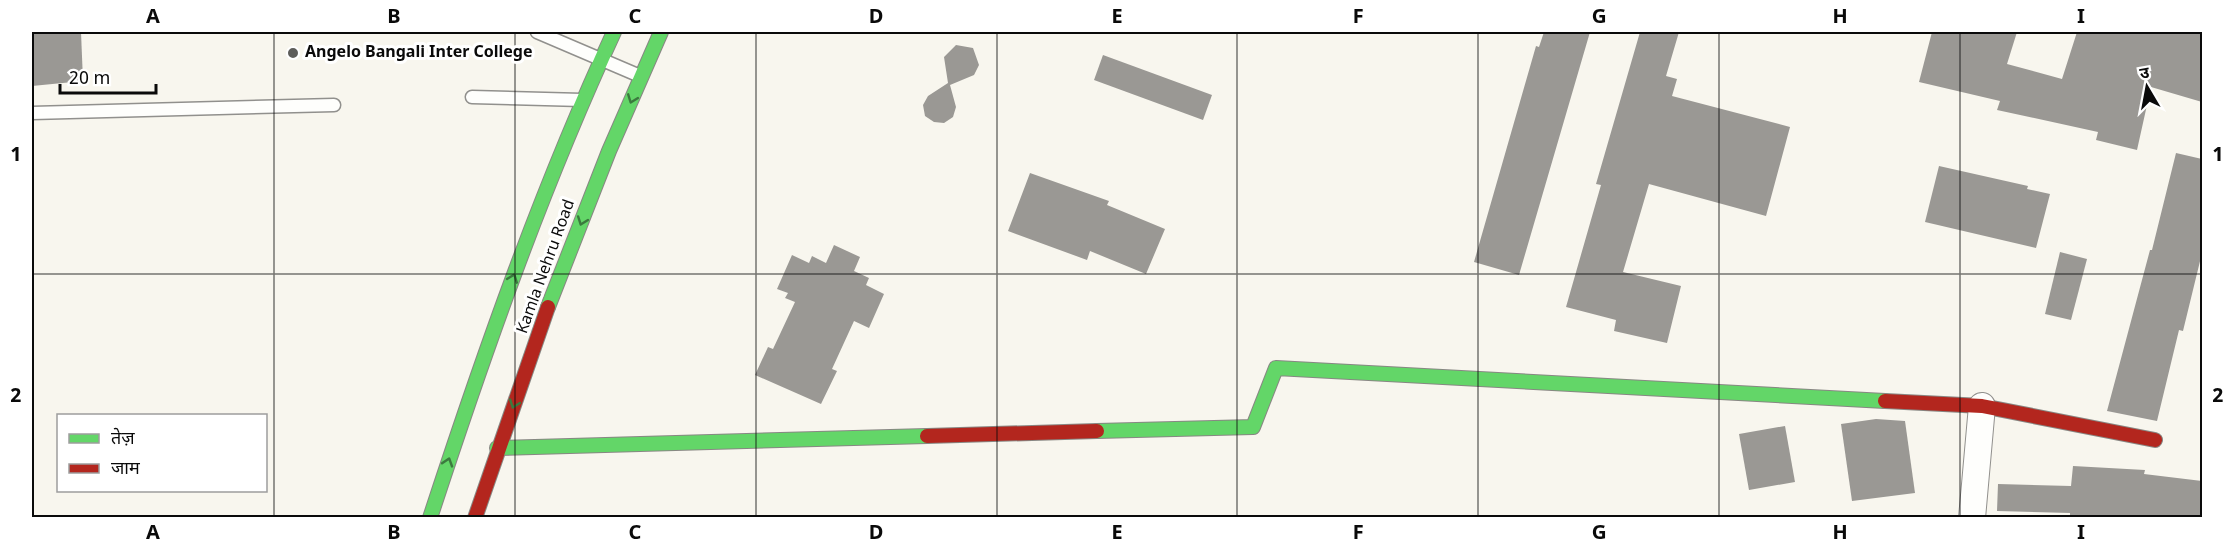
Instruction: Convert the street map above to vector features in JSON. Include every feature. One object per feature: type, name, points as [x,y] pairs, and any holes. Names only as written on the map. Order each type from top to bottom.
[{"type":"street","name":"Kamla Nehru Road","points":[[430,518],[485,352],[559,173],[583,100],[614,32]]},
{"type":"street","name":"Kamla Nehru Road","points":[[475,518],[497,448],[589,185],[661,32]]},
{"type":"street","points":[[497,448],[1253,427],[1276,369],[1982,406],[2155,440]]},
{"type":"street","points":[[1972,518],[1982,406]]},
{"type":"lane","points":[[537,32],[641,76]]},
{"type":"lane","points":[[472,97],[583,100]]},
{"type":"lane","points":[[32,113],[334,105]]},
{"type":"building","points":[[32,32],[81,32],[83,81],[32,86]]},
{"type":"building","points":[[1544,32],[1590,32],[1519,275],[1474,262],[1536,46],[1539,47]]},
{"type":"building","points":[[1640,32],[1679,32],[1666,76],[1677,79],[1672,96],[1790,127],[1766,216],[1649,184],[1623,272],[1681,286],[1667,343],[1614,331],[1616,320],[1566,307],[1601,185],[1596,184]]},
{"type":"building","points":[[1932,32],[2017,32],[2007,64],[2062,79],[2077,32],[2202,32],[2202,102],[2151,87],[2137,150],[2096,140],[2098,132],[1997,110],[2000,101],[1919,82]]},
{"type":"building","points":[[956,45],[973,48],[979,65],[974,75],[950,85],[956,107],[953,117],[944,123],[934,122],[925,116],[923,105],[928,96],[948,83],[944,57]]},
{"type":"building","points":[[1103,55],[1212,95],[1203,120],[1094,80]]},
{"type":"building","points":[[2176,153],[2202,159],[2202,253],[2183,331],[2179,330],[2157,421],[2107,411],[2150,250],[2152,250]]},
{"type":"building","points":[[1939,166],[2028,186],[2027,189],[2050,194],[2036,248],[1925,222]]},
{"type":"building","points":[[1030,173],[1109,201],[1107,205],[1165,229],[1146,274],[1090,251],[1087,260],[1008,231]]},
{"type":"building","points":[[834,245],[860,257],[854,271],[869,278],[866,285],[884,294],[869,328],[854,321],[832,369],[837,371],[821,404],[755,375],[768,347],[773,349],[795,302],[785,298],[788,293],[777,289],[792,255],[809,263],[812,256],[826,263]]},
{"type":"building","points":[[2060,252],[2087,259],[2071,320],[2045,314]]},
{"type":"building","points":[[1876,419],[1905,421],[1915,493],[1852,501],[1841,424]]},
{"type":"building","points":[[1785,426],[1795,482],[1749,490],[1739,434]]},
{"type":"building","points":[[2073,466],[2145,470],[2144,474],[2202,481],[2202,518],[2070,518],[2070,513],[1997,511],[1998,484],[2071,486]]},
{"type":"traffic: fast","points":[[430,518],[515,272],[562,151],[614,32]]},
{"type":"traffic: fast","points":[[548,307],[609,151],[661,32]]},
{"type":"traffic: fast","points":[[1097,431],[1253,427],[1276,368],[1885,401]]},
{"type":"traffic: fast","points":[[497,448],[927,436]]},
{"type":"traffic: jam","points":[[475,518],[548,307]]},
{"type":"traffic: jam","points":[[1885,401],[1982,406],[2155,440]]},
{"type":"traffic: jam","points":[[927,436],[1097,431]]},
{"type":"place","name":"Angelo Bangali Inter College","points":[[293,53]]}]
